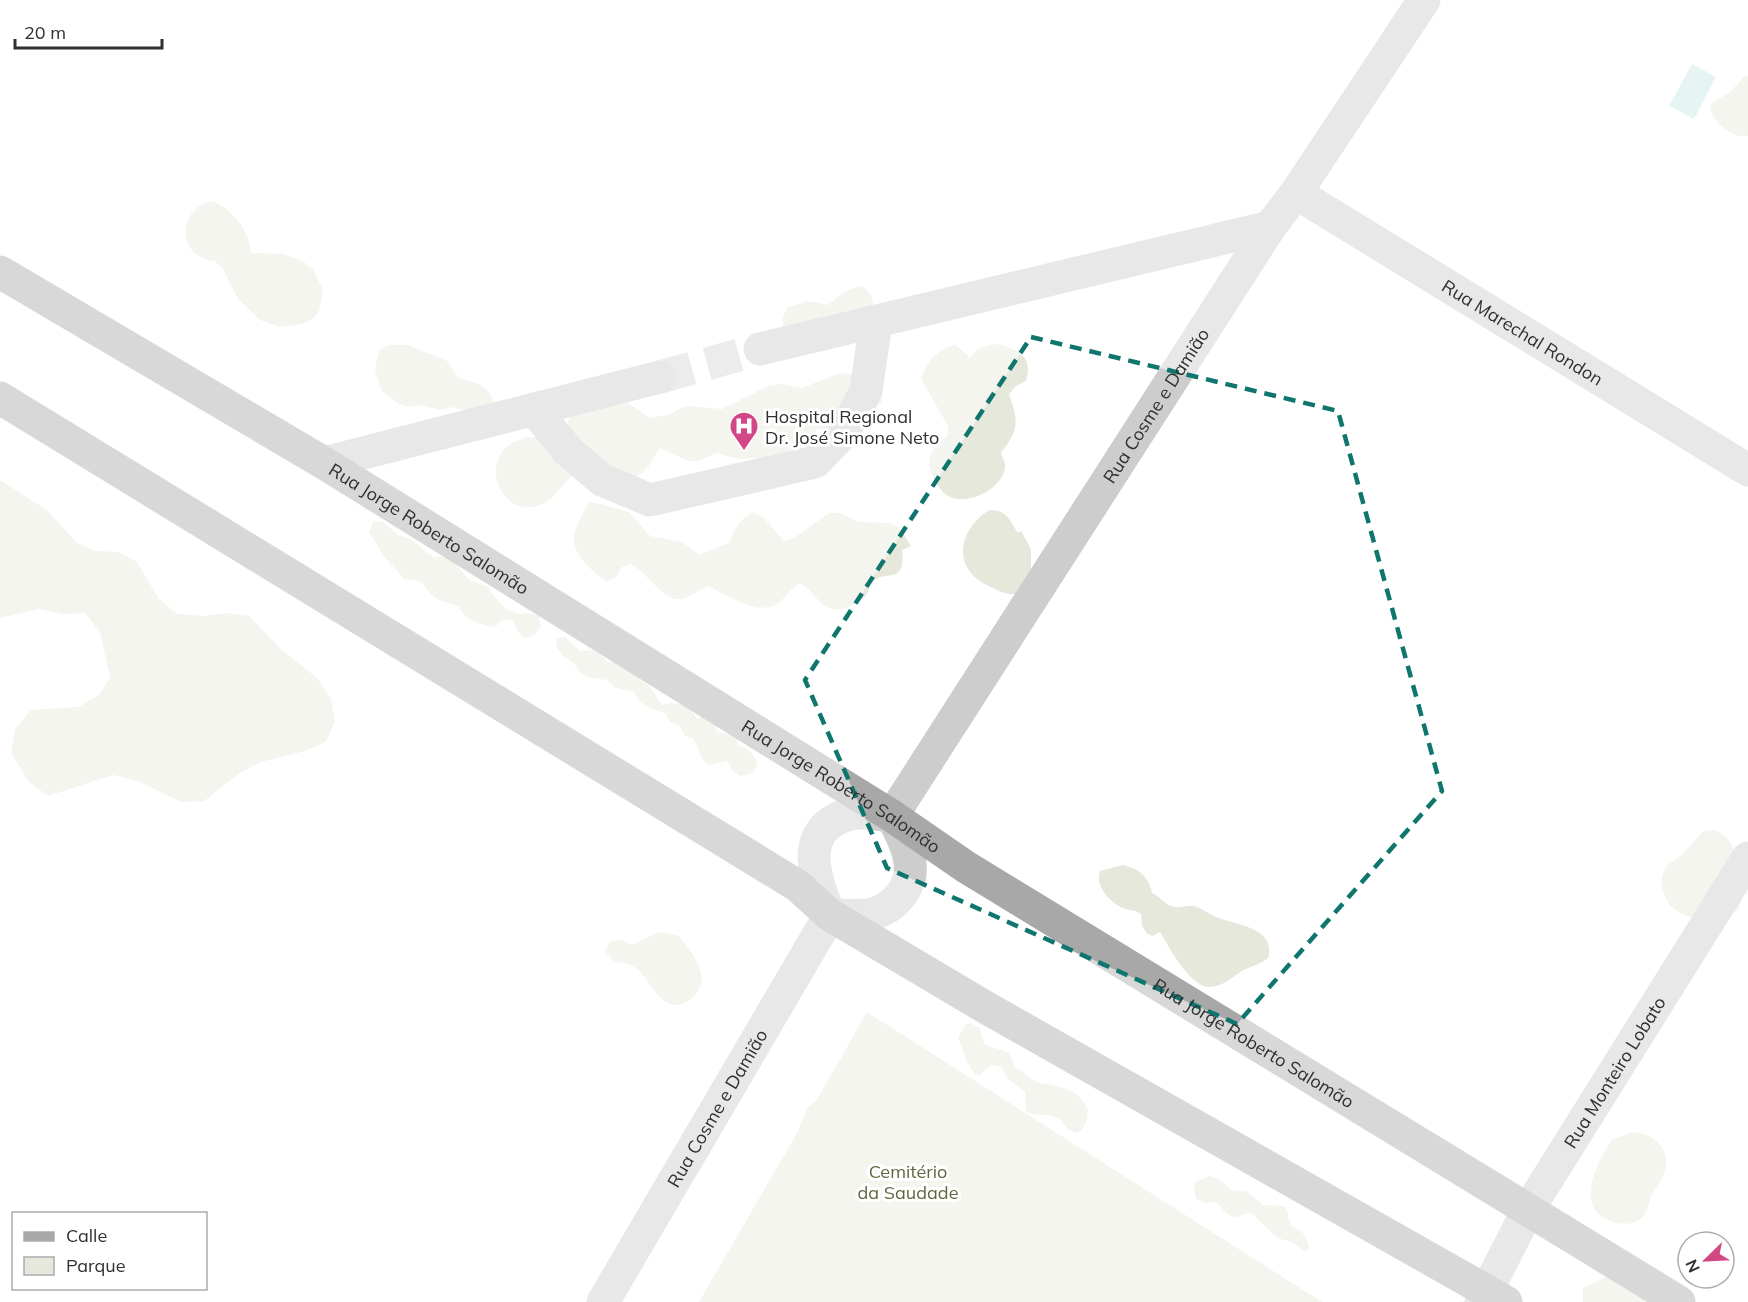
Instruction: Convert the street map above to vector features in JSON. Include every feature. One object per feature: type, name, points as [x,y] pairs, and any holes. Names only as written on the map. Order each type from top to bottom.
[{"type":"main road","name":"Rua Jorge Roberto Salomão","points":[[0,272],[324,463],[892,816],[966,867],[1680,1302]]},
{"type":"main road","points":[[0,398],[798,886],[830,915],[985,1007],[1492,1298]]},
{"type":"street","name":"Rua Cosme e Damião","points":[[892,816],[1270,227],[1296,193],[1424,0]]},
{"type":"street","name":"Rua Marechal Rondon","points":[[1296,193],[1748,470]]},
{"type":"street","points":[[760,349],[1270,227]]},
{"type":"street","points":[[534,409],[568,451],[602,480],[650,500],[815,462],[844,432],[866,391],[876,321]]},
{"type":"street","points":[[324,463],[660,376]]},
{"type":"street","points":[[850,814],[892,816],[901,833],[910,862],[910,877],[904,891],[894,903],[882,911],[867,915],[830,915],[815,872],[813,858],[816,844],[823,831],[835,821],[850,814]]},
{"type":"street","name":"Rua Monteiro Lobato","points":[[1492,1298],[1528,1210],[1748,858]]},
{"type":"street","name":"Rua Cosme e Damião","points":[[603,1302],[830,915]]},
{"type":"highlighted area","points":[[1031,337],[1338,411],[1442,791],[1237,1024],[887,868],[805,680]]},
{"type":"green space","points":[[1745,76],[1748,76],[1748,136],[1742,136],[1725,129],[1710,109],[1712,103],[1730,92]]},
{"type":"green space","points":[[213,201],[228,210],[239,222],[244,229],[251,253],[284,254],[304,262],[313,269],[323,290],[319,311],[313,319],[302,324],[280,327],[260,320],[238,299],[223,269],[215,261],[202,258],[193,251],[187,242],[187,222],[192,212],[201,205]]},
{"type":"green space","points":[[863,286],[871,295],[873,306],[786,336],[782,321],[788,307],[807,301],[828,305],[848,290]]},
{"type":"green space","points":[[995,344],[1017,351],[1026,359],[1028,365],[1026,381],[1016,386],[1009,394],[1016,419],[1014,431],[1001,453],[1005,464],[999,482],[974,497],[956,499],[943,492],[931,471],[929,459],[948,435],[948,426],[921,379],[930,361],[943,349],[956,345],[970,358],[981,348]]},
{"type":"green space","points":[[388,345],[408,345],[447,361],[459,378],[479,384],[487,390],[493,399],[493,409],[473,413],[452,407],[441,410],[420,405],[410,407],[399,404],[381,390],[375,369],[379,351]]},
{"type":"green space","points":[[840,373],[853,375],[865,381],[882,401],[867,418],[838,428],[817,430],[790,451],[771,457],[738,459],[717,453],[698,461],[688,461],[660,448],[643,472],[630,478],[610,474],[601,468],[570,438],[568,422],[573,413],[622,399],[650,418],[671,414],[680,408],[690,406],[722,409],[768,386],[781,384],[802,388]]},
{"type":"green space","points":[[527,437],[538,437],[569,464],[572,476],[549,500],[532,507],[520,506],[510,501],[497,482],[496,470],[499,458],[506,447]]},
{"type":"green space","points":[[0,480],[47,510],[76,542],[95,551],[119,552],[137,562],[159,599],[178,614],[203,616],[227,613],[249,616],[282,650],[318,679],[331,699],[335,721],[326,742],[305,751],[261,762],[240,773],[204,801],[181,802],[138,781],[113,775],[48,796],[29,782],[11,753],[15,729],[31,710],[78,707],[99,695],[110,678],[100,632],[85,613],[63,614],[39,609],[0,618]]},
{"type":"green space","points":[[589,501],[629,512],[650,536],[682,542],[700,555],[729,543],[741,521],[753,512],[763,517],[784,541],[794,538],[829,513],[840,513],[859,522],[890,523],[900,528],[911,546],[902,550],[903,561],[898,573],[877,578],[871,583],[864,597],[852,606],[842,609],[833,609],[823,605],[800,583],[779,603],[768,607],[759,608],[741,603],[709,586],[685,598],[675,599],[662,592],[631,564],[622,567],[616,577],[607,582],[585,563],[577,551],[574,537]]},
{"type":"green space","points":[[989,510],[995,510],[1007,516],[1018,533],[1021,531],[1031,549],[1031,580],[1018,594],[1001,592],[978,580],[965,561],[963,550],[965,539],[978,519]]},
{"type":"green space","points":[[373,521],[383,522],[398,535],[409,538],[433,557],[444,557],[453,561],[468,579],[488,587],[507,609],[515,613],[539,616],[541,627],[534,635],[524,639],[513,620],[503,620],[495,627],[479,623],[465,616],[459,607],[435,597],[418,581],[405,580],[383,555],[369,532]]},
{"type":"green space","points":[[565,637],[580,651],[596,652],[602,655],[607,662],[616,661],[650,687],[662,705],[682,704],[697,719],[707,715],[715,722],[717,732],[737,738],[738,745],[751,752],[758,766],[751,774],[740,776],[732,771],[728,761],[708,765],[701,757],[694,739],[685,736],[680,726],[670,722],[666,714],[644,705],[634,692],[614,687],[607,680],[587,677],[579,671],[573,662],[564,657],[557,648],[556,638]]},
{"type":"green space","points":[[1715,830],[1725,836],[1731,844],[1736,862],[1738,891],[1742,901],[1729,917],[1689,917],[1669,905],[1661,886],[1662,876],[1666,866],[1683,854],[1703,831]]},
{"type":"green space","points":[[1123,865],[1134,868],[1142,874],[1152,893],[1169,905],[1194,906],[1261,934],[1269,948],[1268,958],[1219,985],[1209,987],[1194,980],[1180,965],[1160,932],[1153,936],[1147,934],[1142,925],[1141,914],[1118,906],[1104,893],[1099,882],[1100,871]]},
{"type":"green space","points":[[659,932],[679,936],[699,966],[702,982],[699,990],[681,1004],[669,1004],[663,1000],[638,970],[628,964],[616,962],[605,951],[610,941],[621,940],[632,945]]},
{"type":"green space","name":"Cemitério da Saudade","points":[[867,1012],[1322,1302],[699,1302],[797,1133],[807,1109],[818,1098]]},
{"type":"green space","points":[[971,1023],[980,1029],[984,1044],[1009,1053],[1016,1068],[1038,1082],[1074,1092],[1088,1110],[1082,1129],[1077,1133],[1069,1130],[1055,1117],[1026,1112],[1025,1092],[1009,1080],[1001,1067],[991,1065],[980,1075],[975,1075],[967,1062],[958,1037],[966,1024]]},
{"type":"green space","points":[[1632,1132],[1649,1136],[1661,1145],[1666,1167],[1644,1215],[1639,1220],[1628,1224],[1605,1219],[1596,1211],[1592,1204],[1591,1187],[1599,1162],[1612,1140]]},
{"type":"green space","points":[[1210,1176],[1220,1180],[1232,1190],[1248,1192],[1263,1205],[1284,1206],[1293,1226],[1305,1236],[1309,1248],[1305,1252],[1292,1242],[1277,1238],[1251,1213],[1233,1217],[1216,1202],[1206,1203],[1196,1199],[1195,1182]]},
{"type":"green space","points":[[1611,1274],[1649,1302],[1583,1302],[1583,1288]]},
{"type":"water","points":[[1692,64],[1716,77],[1694,119],[1669,106]]},
{"type":"tunnel","points":[[660,377],[760,349]]},
{"type":"place","name":"Hospital Regional Dr. José Simone Neto","points":[[744,452]]}]
